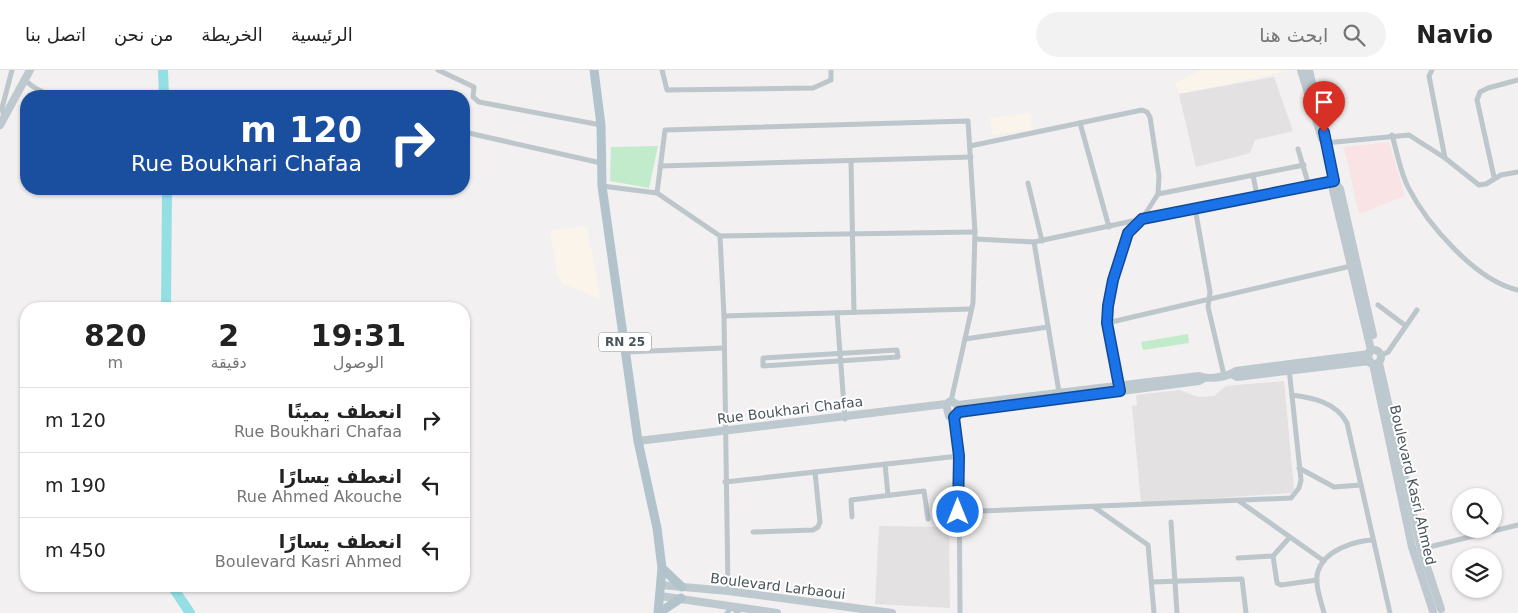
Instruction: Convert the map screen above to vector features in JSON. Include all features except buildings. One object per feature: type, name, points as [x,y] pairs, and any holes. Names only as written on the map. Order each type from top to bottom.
[{"type":"main road","points":[[0,125],[30,70]]},
{"type":"main road","name":"RN 25","points":[[594,70],[601,125],[602,186],[638,443],[656,528],[662,568],[659,613]]},
{"type":"main road","name":"Boulevard Kasri Ahmed","points":[[1302,70],[1318,131],[1325,143]]},
{"type":"main road","name":"Boulevard Kasri Ahmed","points":[[1309,70],[1334,181],[1333,190],[1435,612]]},
{"type":"main road","name":"Boulevard Kasri Ahmed","points":[[1334,181],[1340,189],[1412,547],[1435,612]]},
{"type":"main road","points":[[1228,375],[1236,371],[1374,357]]},
{"type":"main road","name":"Rue Boukhari Chafaa","points":[[953,408],[1059,392],[1200,381],[1204,378],[1228,375]]},
{"type":"main road","name":"Rue Boukhari Chafaa","points":[[638,443],[845,417],[953,408],[1120,388]]},
{"type":"main road","points":[[659,613],[681,598],[682,587],[662,568]]},
{"type":"main road","name":"Boulevard Larbaoui","points":[[661,585],[728,591],[892,613]]},
{"type":"main road","name":"Boulevard Larbaoui","points":[[660,596],[681,598],[729,610],[777,613]]},
{"type":"street","points":[[4,117],[2,108],[12,70]]},
{"type":"street","points":[[438,70],[474,87],[472,97],[479,102],[601,125]]},
{"type":"street","points":[[662,70],[667,90],[813,88],[831,80],[832,70]]},
{"type":"street","points":[[1432,70],[1429,76],[1445,158]]},
{"type":"street","points":[[25,80],[39,90]]},
{"type":"street","points":[[1494,178],[1477,100],[1480,92],[1488,88],[1518,80]]},
{"type":"street","points":[[970,146],[1142,110],[1147,112],[1150,117],[1159,176],[1158,194],[1142,219],[1128,233],[1113,280],[1107,323],[1120,388]]},
{"type":"street","points":[[656,192],[665,130],[968,121],[975,239],[972,309],[953,408],[959,456],[960,613]]},
{"type":"street","points":[[1080,123],[1109,227]]},
{"type":"street","points":[[470,133],[601,163]]},
{"type":"street","points":[[1325,143],[1409,134],[1445,158],[1479,185],[1486,184],[1494,178],[1518,172]]},
{"type":"street","points":[[1392,135],[1408,186],[1436,229],[1469,262],[1501,285],[1518,290]]},
{"type":"street","points":[[1298,149],[1309,186]]},
{"type":"street","points":[[660,166],[971,157]]},
{"type":"street","points":[[851,161],[854,312]]},
{"type":"street","points":[[1158,194],[1304,165]]},
{"type":"street","points":[[1253,175],[1257,196]]},
{"type":"street","points":[[975,239],[1042,241],[1195,208],[1334,181]]},
{"type":"street","points":[[1028,183],[1042,241]]},
{"type":"street","points":[[602,186],[656,192],[720,236],[974,232]]},
{"type":"street","points":[[1195,208],[1210,292],[1208,307],[1228,375]]},
{"type":"street","points":[[720,236],[724,316],[728,591]]},
{"type":"street","points":[[1034,242],[1059,392]]},
{"type":"street","points":[[1107,323],[1351,266]]},
{"type":"street","points":[[1378,305],[1406,326]]},
{"type":"street","points":[[724,316],[972,309]]},
{"type":"street","points":[[1374,357],[1388,352],[1417,310]]},
{"type":"street","points":[[837,313],[845,417]]},
{"type":"street","points":[[965,339],[1048,327]]},
{"type":"street","points":[[626,352],[724,348]]},
{"type":"street","points":[[897,350],[898,357],[840,361],[763,366],[762,358],[897,350]]},
{"type":"street","points":[[958,512],[1291,498],[1299,488],[1299,468],[1289,367]]},
{"type":"street","points":[[1292,395],[1326,403],[1342,415],[1347,423],[1390,613]]},
{"type":"street","points":[[725,482],[959,456]]},
{"type":"street","points":[[885,464],[888,496]]},
{"type":"street","points":[[1299,468],[1334,487],[1361,485]]},
{"type":"street","points":[[753,532],[813,530],[818,527],[820,522],[815,472]]},
{"type":"street","points":[[852,517],[851,500],[924,491],[928,519]]},
{"type":"street","points":[[1239,501],[1324,561]]},
{"type":"street","points":[[1094,506],[1148,544],[1154,613]]},
{"type":"street","points":[[1171,522],[1178,613]]},
{"type":"street","points":[[1421,549],[1518,526]]},
{"type":"street","points":[[1238,558],[1273,556],[1290,537]]},
{"type":"street","points":[[1324,613],[1317,580],[1318,570],[1324,561],[1341,547],[1358,541],[1373,540]]},
{"type":"street","points":[[1273,556],[1277,583],[1281,585],[1317,580]]},
{"type":"street","points":[[1152,582],[1242,579],[1246,613]]},
{"type":"street","points":[[729,610],[738,613]]},
{"type":"shaded area","points":[[1200,70],[1288,71],[1179,94],[1175,83]]},
{"type":"shaded area","points":[[1274,77],[1293,131],[1255,140],[1250,153],[1196,167],[1179,94]]},
{"type":"shaded area","points":[[1030,113],[1032,130],[992,135],[990,118]]},
{"type":"shaded area","points":[[1389,142],[1405,196],[1359,214],[1344,147]]},
{"type":"shaded area","points":[[587,226],[601,299],[563,284],[557,274],[550,230]]},
{"type":"shaded area","points":[[1284,381],[1294,489],[1291,493],[1141,503],[1132,406],[1137,405],[1136,395],[1179,390],[1198,397],[1214,396],[1226,386]]},
{"type":"shaded area","points":[[879,526],[949,527],[950,608],[875,604]]},
{"type":"green space","points":[[658,146],[649,188],[610,181],[611,147]]},
{"type":"green space","points":[[1188,334],[1189,343],[1143,350],[1141,342]]},
{"type":"waterway","points":[[163,70],[164,90]]},
{"type":"waterway","points":[[166,302],[167,195]]},
{"type":"waterway","points":[[176,592],[190,613]]},
{"type":"route","points":[[958,512],[959,456],[954,417],[959,412],[1120,391],[1107,323],[1113,280],[1128,233],[1142,219],[1334,181],[1324,132]]}]
